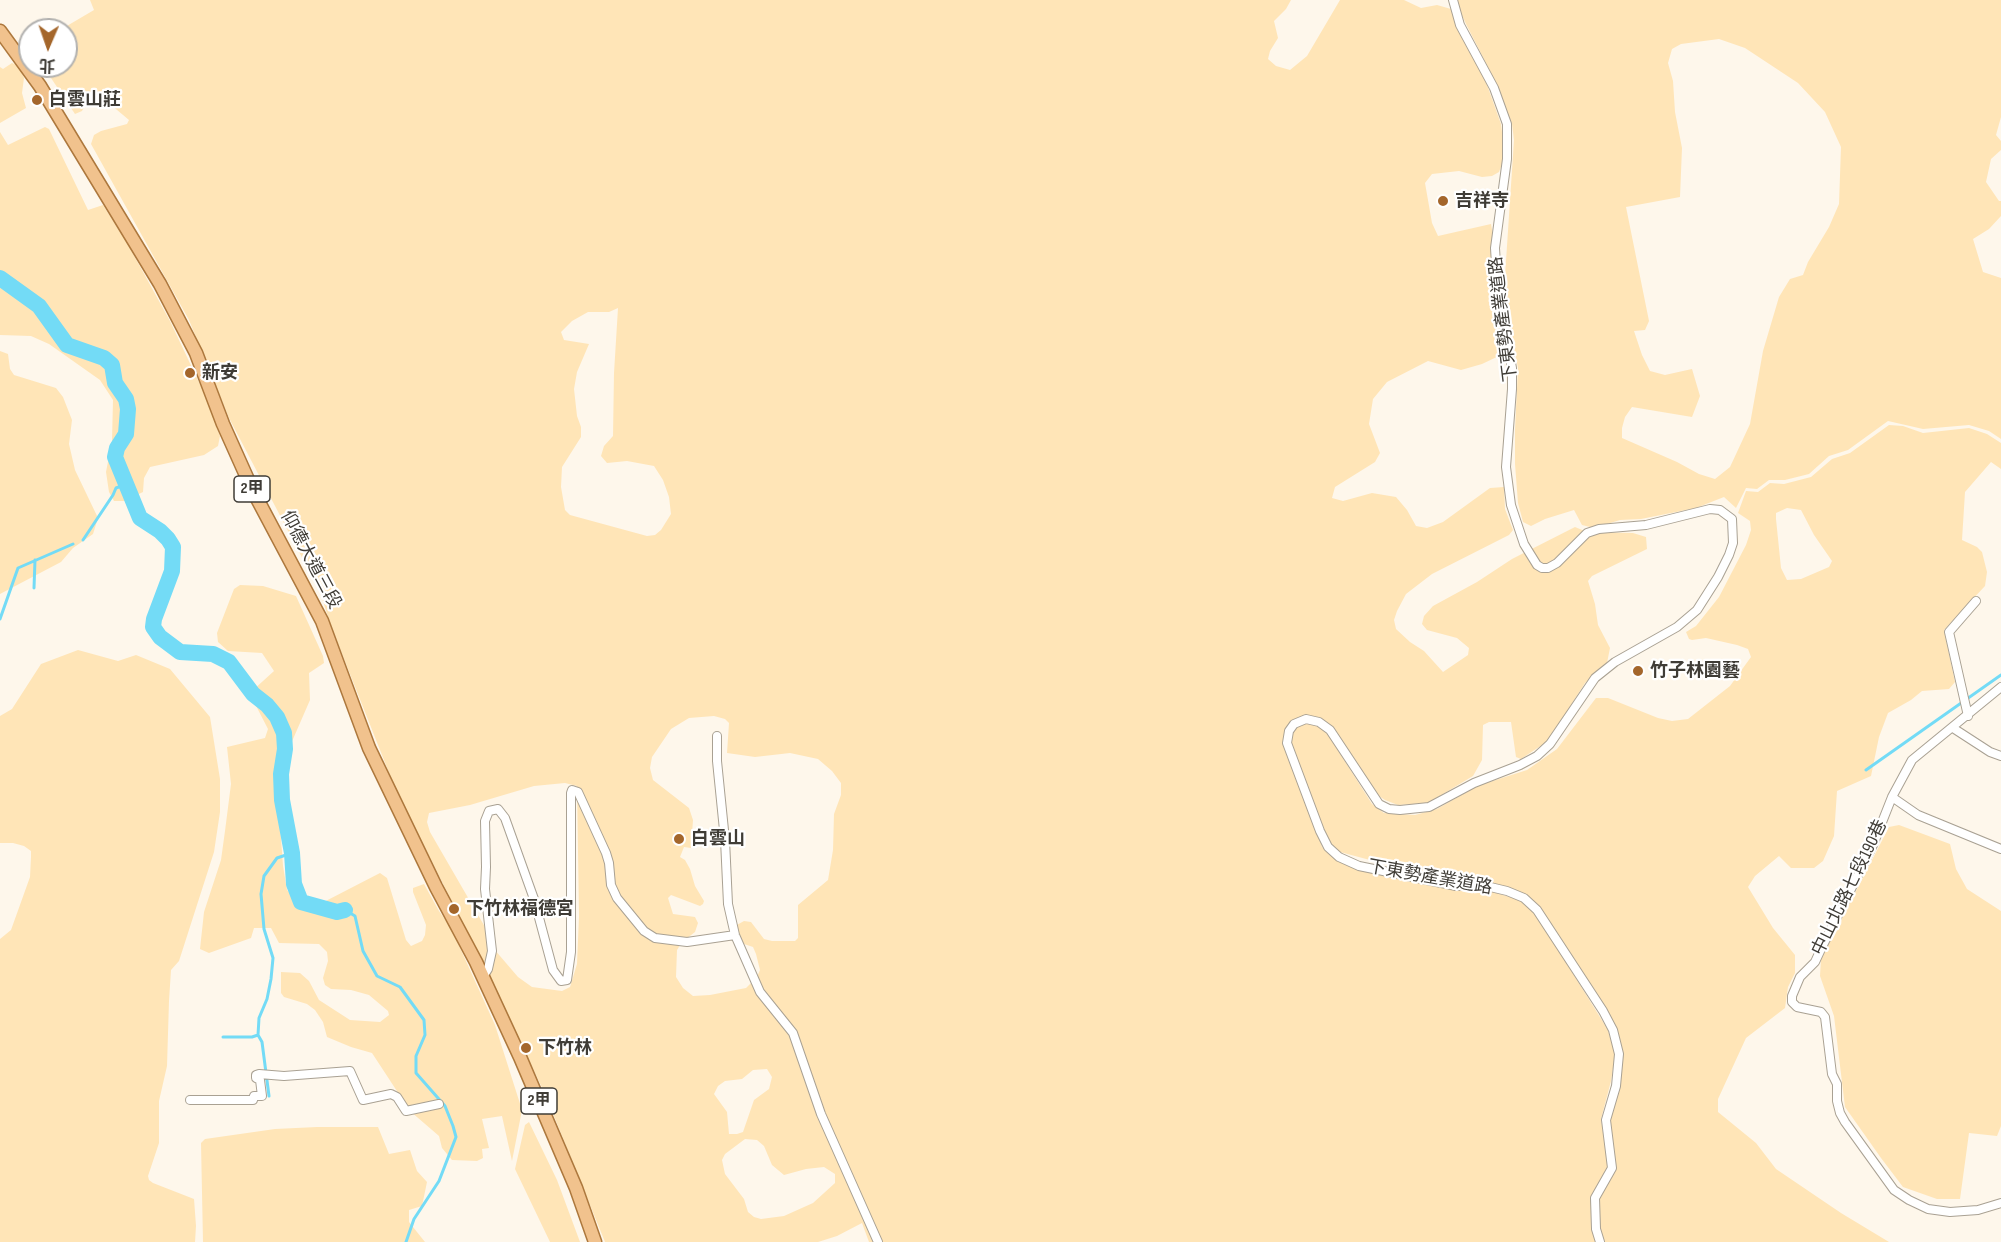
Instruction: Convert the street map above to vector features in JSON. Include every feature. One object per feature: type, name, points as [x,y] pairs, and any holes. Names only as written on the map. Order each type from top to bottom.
[{"type":"main road","name":"仰德大道三段","points":[[0,31],[40,86],[160,284],[196,353],[223,424],[253,491],[322,621],[369,748],[431,877],[483,977]]},
{"type":"main road","name":"2甲","points":[[483,977],[576,1188],[595,1242]]},
{"type":"street","name":"下東勢產業道路","points":[[1452,0],[1460,25],[1494,88],[1507,124],[1509,144],[1495,248],[1498,296],[1512,368],[1506,467],[1511,505],[1524,544],[1532,559],[1542,568],[1548,568],[1557,563],[1587,534],[1599,529],[1646,525],[1710,509],[1720,510],[1732,519],[1733,543],[1718,577],[1697,610],[1677,627],[1615,662],[1595,678],[1550,744],[1538,756],[1474,783],[1429,807],[1400,810],[1389,809],[1379,804],[1330,730],[1319,722],[1306,719],[1294,724],[1289,731],[1287,743],[1328,847],[1339,856],[1359,866],[1456,886],[1482,885],[1524,898],[1537,910],[1603,1011],[1613,1030],[1619,1054],[1616,1086],[1606,1120],[1612,1168],[1595,1198],[1596,1229],[1600,1242]]},
{"type":"street","points":[[1968,716],[1949,632],[1976,601]]},
{"type":"street","name":"中山北路七段190巷","points":[[2001,687],[1912,760],[1892,797],[1873,845],[1815,962],[1800,977],[1792,996],[1792,1002],[1797,1006],[1821,1012],[1825,1017],[1832,1074],[1837,1084],[1837,1101],[1845,1122],[1894,1190],[1928,1209],[1950,1212],[1978,1210],[2001,1203]]},
{"type":"street","points":[[1953,728],[1990,752],[2001,756]]},
{"type":"street","points":[[717,736],[728,904],[735,935],[760,992],[793,1033],[821,1114],[878,1242]]},
{"type":"street","points":[[483,977],[488,969],[492,951],[485,889],[485,820],[489,811],[498,809],[506,818],[534,899],[553,970],[561,981],[567,980],[571,952],[570,802],[572,790],[578,792],[584,802],[606,853],[611,885],[617,898],[644,931],[655,938],[687,942],[735,935]]},
{"type":"street","points":[[1892,797],[1918,815],[2001,849]]},
{"type":"street","points":[[190,1100],[253,1100],[254,1096],[262,1096],[260,1080],[256,1078],[259,1074],[284,1076],[350,1071],[363,1100],[391,1094],[397,1097],[406,1111],[439,1104]]},
{"type":"shaded area","points":[[90,0],[1291,0],[1274,21],[1278,38],[1268,59],[1276,66],[1290,70],[1307,56],[1340,0],[1404,0],[1421,8],[1437,5],[1451,9],[1481,68],[1501,124],[1502,164],[1499,172],[1492,176],[1482,177],[1459,171],[1432,174],[1425,183],[1432,223],[1438,236],[1491,224],[1502,344],[1501,355],[1461,370],[1428,361],[1387,382],[1373,399],[1369,424],[1380,453],[1375,462],[1335,487],[1332,498],[1343,501],[1372,493],[1396,497],[1416,526],[1427,528],[1443,522],[1490,488],[1504,487],[1505,509],[1513,530],[1509,535],[1432,574],[1406,594],[1394,620],[1396,629],[1424,651],[1443,672],[1468,655],[1469,648],[1457,638],[1427,630],[1422,624],[1424,616],[1433,606],[1477,582],[1512,559],[1575,527],[1587,532],[1633,533],[1646,537],[1647,549],[1592,576],[1588,581],[1598,625],[1610,648],[1607,663],[1585,683],[1548,741],[1521,759],[1516,757],[1511,722],[1489,722],[1483,725],[1482,760],[1473,776],[1428,803],[1398,805],[1376,794],[1331,727],[1323,720],[1313,717],[1293,722],[1284,734],[1285,744],[1294,774],[1309,800],[1322,847],[1337,860],[1481,888],[1522,901],[1536,914],[1608,1030],[1615,1055],[1601,1119],[1608,1167],[1593,1196],[1596,1242],[869,1242],[862,1223],[837,1236],[818,1242],[605,1242],[545,1094],[475,947],[397,793],[331,626],[320,592],[229,418],[189,320],[91,144],[94,135],[127,124],[129,120],[98,94],[87,101],[82,111],[75,114],[51,78],[78,78],[78,19],[94,10]],"holes":[[[618,308],[613,436],[604,446],[601,456],[607,463],[627,461],[654,466],[663,480],[669,497],[671,514],[655,535],[647,536],[570,515],[565,510],[561,487],[562,467],[581,437],[574,389],[577,372],[589,344],[564,340],[561,332],[572,321],[588,312],[609,312]],[[714,716],[725,719],[729,723],[727,753],[755,757],[790,753],[818,759],[832,771],[841,783],[841,795],[834,814],[833,850],[828,880],[798,905],[798,938],[795,941],[764,939],[751,922],[744,921],[735,926],[741,943],[753,947],[760,970],[757,977],[746,988],[693,996],[683,988],[676,977],[677,950],[682,942],[695,932],[698,923],[695,917],[673,914],[668,898],[671,895],[700,906],[704,901],[695,886],[690,869],[685,860],[680,857],[684,847],[691,848],[693,820],[689,808],[653,780],[650,768],[652,757],[671,729],[689,718]],[[565,783],[577,786],[579,916],[577,964],[570,987],[562,991],[532,987],[518,977],[494,949],[485,927],[430,832],[427,822],[429,813],[470,805],[534,786]],[[767,1069],[772,1077],[769,1089],[754,1100],[743,1132],[729,1134],[727,1112],[714,1094],[718,1086],[725,1081],[742,1079],[753,1070]],[[745,1139],[757,1140],[764,1146],[772,1165],[784,1175],[824,1167],[835,1174],[835,1183],[813,1203],[784,1216],[761,1219],[748,1212],[744,1199],[725,1174],[722,1160],[725,1154]]]},
{"type":"shaded area","points":[[1458,0],[2001,0],[2001,117],[1996,135],[2001,141],[2001,150],[1991,159],[1986,182],[2001,201],[2001,216],[1989,229],[1973,239],[1983,272],[2001,278],[2001,439],[1989,431],[1969,425],[1923,429],[1888,421],[1848,450],[1829,456],[1809,474],[1785,480],[1769,480],[1757,489],[1746,488],[1736,508],[1724,497],[1696,508],[1641,519],[1620,520],[1594,528],[1582,525],[1574,510],[1531,526],[1523,522],[1518,503],[1515,464],[1518,368],[1506,305],[1505,276],[1514,140],[1512,124],[1491,73],[1459,9]],"holes":[[[1719,39],[1745,48],[1798,83],[1825,112],[1841,147],[1839,204],[1803,275],[1790,279],[1779,297],[1763,351],[1750,424],[1730,467],[1715,479],[1699,474],[1622,438],[1625,417],[1632,407],[1692,417],[1700,396],[1692,369],[1665,375],[1650,371],[1642,355],[1634,331],[1645,330],[1649,321],[1626,207],[1680,197],[1682,148],[1675,112],[1673,81],[1668,63],[1672,49],[1681,44]]]},
{"type":"shaded area","points":[[12,63],[18,66],[18,78],[24,78],[22,93],[26,108],[0,123],[0,67],[3,69]]},
{"type":"shaded area","points":[[45,127],[49,129],[88,210],[103,205],[126,241],[170,321],[205,395],[220,436],[218,446],[204,455],[150,467],[144,478],[143,492],[124,501],[114,501],[109,492],[106,472],[112,441],[113,400],[100,380],[49,344],[31,336],[0,335],[0,132],[8,145]]},
{"type":"shaded area","points":[[0,351],[8,354],[10,369],[14,375],[56,388],[63,397],[72,420],[69,444],[75,470],[98,518],[93,534],[73,548],[61,562],[0,594]]},
{"type":"shaded area","points":[[1889,425],[1903,426],[1923,433],[1969,428],[1987,434],[2001,443],[2001,469],[1991,462],[1965,492],[1962,540],[1982,552],[1987,572],[1985,586],[1944,630],[1955,682],[1949,689],[1922,691],[1888,713],[1879,737],[1871,776],[1837,791],[1834,836],[1823,861],[1814,868],[1791,868],[1779,856],[1755,876],[1748,887],[1773,928],[1795,955],[1795,973],[1788,987],[1785,1008],[1746,1038],[1718,1099],[1718,1112],[1756,1143],[1776,1169],[1889,1242],[1605,1242],[1600,1228],[1599,1199],[1616,1168],[1610,1119],[1619,1088],[1623,1054],[1616,1027],[1541,910],[1528,896],[1483,881],[1456,883],[1340,852],[1329,842],[1290,740],[1296,726],[1304,723],[1316,724],[1327,733],[1372,804],[1384,813],[1415,815],[1437,809],[1477,786],[1527,770],[1557,749],[1596,698],[1608,698],[1658,718],[1672,721],[1688,719],[1730,686],[1751,657],[1748,649],[1706,638],[1692,640],[1686,632],[1696,626],[1719,597],[1746,545],[1751,530],[1750,521],[1738,513],[1746,491],[1758,492],[1770,483],[1784,484],[1811,477],[1832,459],[1850,453]],"holes":[[[1787,508],[1801,510],[1814,535],[1832,561],[1829,567],[1801,579],[1787,580],[1781,568],[1776,513]]]},
{"type":"shaded area","points":[[240,585],[263,586],[296,596],[323,656],[324,663],[309,673],[310,700],[290,746],[284,775],[279,811],[287,890],[302,909],[318,905],[380,873],[387,878],[406,940],[411,946],[422,941],[425,935],[426,925],[413,892],[413,888],[424,884],[451,928],[495,1025],[522,1110],[512,1161],[502,1116],[482,1119],[489,1148],[482,1149],[483,1158],[477,1161],[452,1160],[442,1148],[439,1136],[410,1111],[372,1053],[327,1037],[323,1022],[315,1010],[307,1004],[284,997],[281,993],[281,972],[300,973],[309,981],[319,1000],[350,1020],[380,1022],[389,1015],[388,1011],[369,995],[351,990],[331,989],[325,985],[323,978],[328,961],[327,952],[319,944],[279,943],[271,928],[254,928],[251,938],[209,953],[200,949],[204,912],[221,860],[225,831],[231,784],[227,747],[265,738],[268,729],[252,698],[252,691],[274,671],[262,653],[228,651],[218,642],[217,633],[234,589]]},
{"type":"shaded area","points":[[78,650],[118,661],[136,655],[170,669],[210,717],[220,779],[220,812],[214,852],[179,961],[171,970],[167,1066],[159,1101],[159,1143],[148,1176],[153,1183],[194,1199],[195,1242],[0,1242],[0,939],[11,930],[30,877],[31,851],[13,843],[0,843],[0,716],[12,709],[41,664]]},
{"type":"shaded area","points":[[1899,825],[1950,844],[1956,869],[1967,889],[2001,911],[2001,1126],[1997,1136],[1969,1133],[1960,1199],[1937,1199],[1903,1187],[1845,1107],[1834,1016],[1820,976],[1821,959],[1889,827]]},
{"type":"shaded area","points":[[529,1122],[557,1180],[580,1242],[550,1242],[515,1169],[525,1125]]},
{"type":"shaded area","points":[[378,1127],[389,1154],[410,1150],[417,1171],[427,1182],[422,1206],[409,1210],[409,1222],[425,1242],[203,1242],[201,1143],[205,1139],[275,1129]]},
{"type":"waterway","points":[[0,278],[39,306],[67,345],[104,358],[112,365],[115,383],[126,399],[128,409],[126,434],[117,448],[115,457],[140,518],[160,531],[173,547],[172,571],[153,627],[160,637],[180,652],[213,654],[229,662],[253,694],[277,717],[284,733],[282,800],[292,853],[294,884],[301,902],[337,912],[345,910]]},
{"type":"waterway","points":[[83,540],[116,488],[127,484]]},
{"type":"waterway","points":[[0,619],[18,568],[73,544]]},
{"type":"waterway","points":[[34,588],[35,560]]},
{"type":"waterway","points":[[1866,770],[2001,675]]},
{"type":"waterway","points":[[269,1096],[262,1042],[258,1035],[259,1018],[267,999],[273,958],[264,929],[261,894],[264,876],[277,858],[292,853]]},
{"type":"waterway","points":[[345,910],[355,916],[363,951],[377,976],[400,987],[424,1020],[425,1035],[416,1056],[416,1073],[445,1106],[456,1137],[439,1181],[414,1219],[406,1242]]},
{"type":"waterway","points":[[223,1037],[258,1035]]},
{"type":"place","name":"白雲山莊","points":[[37,100]]},
{"type":"place","name":"吉祥寺","points":[[1443,201]]},
{"type":"place","name":"新安","points":[[190,373]]},
{"type":"place","name":"竹子林園藝","points":[[1638,671]]},
{"type":"place","name":"白雲山","points":[[679,839]]},
{"type":"place","name":"下竹林福德宮","points":[[454,909]]},
{"type":"place","name":"下竹林","points":[[526,1048]]}]
